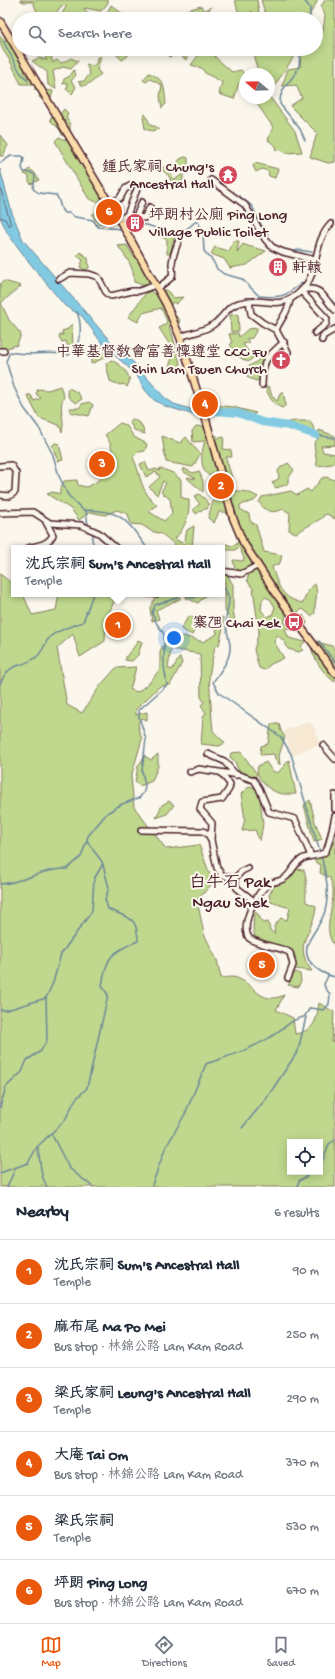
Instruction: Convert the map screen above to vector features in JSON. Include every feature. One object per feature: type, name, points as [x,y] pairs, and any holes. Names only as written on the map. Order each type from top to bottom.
[{"type":"main road","points":[[0,21],[12,41]]},
{"type":"main road","points":[[21,56],[157,286],[180,337],[205,416],[233,518],[243,542],[257,566],[335,673]]},
{"type":"street","points":[[211,180],[245,205],[265,239],[272,247],[283,252],[315,260]]},
{"type":"street","points":[[109,204],[120,198],[130,186]]},
{"type":"street","points":[[120,222],[127,215],[137,189]]},
{"type":"street","points":[[136,217],[142,202]]},
{"type":"street","points":[[127,215],[146,218],[150,207]]},
{"type":"street","points":[[180,337],[213,325],[227,310],[238,303],[250,301],[278,303],[290,300],[303,289],[309,279],[320,238],[332,224]]},
{"type":"street","points":[[58,279],[70,273],[89,274],[98,277],[107,294],[111,296],[157,286],[172,277],[173,258],[177,249],[178,239],[183,234]]},
{"type":"street","points":[[303,289],[317,289],[335,310]]},
{"type":"street","points":[[303,289],[327,318],[326,324],[315,333]]},
{"type":"street","points":[[276,330],[289,309],[290,300]]},
{"type":"street","points":[[250,301],[251,314],[276,330],[284,342],[288,352]]},
{"type":"street","points":[[322,340],[323,336],[335,329]]},
{"type":"street","points":[[262,385],[262,367],[265,360],[284,342]]},
{"type":"street","points":[[0,466],[11,466],[16,473],[16,488],[14,493],[10,496],[0,495]]},
{"type":"street","points":[[0,513],[33,512],[46,522],[52,524],[75,524],[91,529],[107,539],[113,545]]},
{"type":"street","points":[[38,545],[51,539],[53,535],[46,522]]},
{"type":"street","points":[[225,571],[241,574],[257,566]]},
{"type":"street","points":[[323,745],[335,760]]},
{"type":"street","points":[[208,754],[224,761],[236,775]]},
{"type":"street","points":[[190,772],[199,769],[222,774],[236,775],[255,781],[260,788],[269,812],[295,819],[311,856]]},
{"type":"street","points":[[222,774],[230,784],[229,789],[222,799],[204,801],[201,803],[200,808],[212,823],[211,840],[213,856],[218,871],[222,875],[234,879]]},
{"type":"street","points":[[335,795],[335,809]]},
{"type":"street","points":[[288,978],[293,965],[290,953],[286,950],[263,945],[251,940],[247,936],[247,923],[254,901],[267,885],[284,879],[297,863],[327,850],[335,816]]},
{"type":"street","points":[[141,830],[202,831],[208,834],[211,840]]},
{"type":"street","points":[[234,879],[242,871],[248,868]]},
{"type":"street","points":[[234,879],[237,888],[254,901]]},
{"type":"shaded area","points":[[307,722],[313,724],[320,744],[292,756],[284,731]]},
{"type":"green space","points":[[20,0],[108,0],[108,3],[101,11],[84,8],[86,12],[63,12],[67,5],[61,6],[57,12],[37,12],[33,2],[23,2]]},
{"type":"green space","points":[[235,0],[257,0],[259,12],[238,12]]},
{"type":"green space","points":[[261,0],[317,0],[311,12],[265,12]]},
{"type":"green space","points":[[325,0],[335,0],[335,162],[328,163],[310,157],[317,133],[290,106],[302,98],[296,85],[282,86],[288,69],[300,67],[301,56],[323,56],[325,15],[321,6]]},
{"type":"green space","points":[[111,5],[120,12],[108,12]]},
{"type":"green space","points":[[201,6],[204,11],[211,7],[208,12],[184,11]]},
{"type":"green space","points":[[0,35],[6,42],[8,38],[12,45],[12,56],[19,56],[27,69],[24,71],[28,78],[31,76],[43,90],[53,91],[50,102],[47,104],[39,97],[40,93],[35,90],[35,84],[21,84],[2,49]]},
{"type":"green space","points":[[45,56],[51,56],[53,63],[56,60],[62,63],[71,58],[78,61],[71,69],[63,67],[53,71],[56,89],[48,85],[47,72],[32,61],[39,58],[47,60]]},
{"type":"green space","points":[[118,56],[128,56],[122,60]]},
{"type":"green space","points":[[181,56],[187,56],[186,60]]},
{"type":"green space","points":[[198,56],[215,56],[232,72],[239,70],[239,83],[234,99],[219,94],[222,82],[205,73],[202,68],[191,65]]},
{"type":"green space","points":[[256,56],[294,56],[275,85],[275,68],[257,68],[254,58]]},
{"type":"green space","points":[[97,57],[101,57],[97,70],[101,74],[92,82],[83,86],[78,82],[84,81],[90,74],[86,64],[92,66],[96,64]]},
{"type":"green space","points":[[74,70],[76,75],[71,81],[76,87],[72,94],[66,89],[68,86],[67,83],[63,84],[64,79],[70,76]]},
{"type":"green space","points":[[149,73],[159,79],[163,85],[166,104],[162,108],[160,96],[162,85],[150,79],[146,82],[143,80]]},
{"type":"green space","points":[[257,104],[275,104],[295,131],[302,152],[286,153],[280,149],[277,151],[275,149],[277,147],[268,140],[273,127]]},
{"type":"green space","points":[[64,109],[68,113],[66,117],[70,124],[70,133],[63,136],[59,129],[50,120],[51,117],[58,117]]},
{"type":"green space","points":[[145,114],[151,126],[155,126],[159,129],[152,131],[145,129],[143,116]]},
{"type":"green space","points":[[0,135],[8,145],[3,156],[0,156]]},
{"type":"green space","points":[[59,137],[65,140],[67,138],[102,198],[97,202],[89,199],[55,141]]},
{"type":"green space","points":[[185,157],[188,158],[188,165],[184,172],[179,170],[176,165],[180,159]]},
{"type":"green space","points":[[255,163],[278,169],[275,178],[269,176],[268,171],[262,169],[256,172],[253,166]]},
{"type":"green space","points":[[162,166],[171,173],[174,180],[183,174],[183,181],[172,184],[169,176],[160,168]]},
{"type":"green space","points":[[29,169],[34,172],[39,180],[31,184],[29,181],[29,176],[24,174]]},
{"type":"green space","points":[[97,211],[106,219],[104,224],[98,223],[92,215]]},
{"type":"green space","points":[[160,233],[167,236],[169,234],[175,235],[170,254],[167,254],[167,240],[157,234]]},
{"type":"green space","points":[[234,241],[239,241],[237,252],[243,244],[266,251],[247,265],[230,268],[224,259],[211,254],[215,247],[229,251]]},
{"type":"green space","points":[[127,245],[134,257],[137,254],[141,260],[147,263],[151,278],[145,286],[134,282],[133,271],[118,246]]},
{"type":"green space","points":[[80,252],[88,258],[89,268],[85,270],[80,267],[83,260],[77,256]]},
{"type":"green space","points":[[4,281],[21,286],[1,303],[9,320],[21,334],[17,345],[0,350],[0,284]]},
{"type":"green space","points":[[157,290],[167,290],[173,298],[183,297],[176,304],[173,302],[170,306],[172,313],[180,320],[178,325],[169,326],[181,367],[169,366],[173,356],[168,350],[174,351],[174,346],[170,345],[159,328],[165,325],[167,321],[161,308],[143,313],[138,322],[128,317],[146,293],[151,291],[154,294]]},
{"type":"green space","points":[[238,314],[239,331],[231,332],[230,315]]},
{"type":"green space","points":[[72,324],[73,347],[68,347],[66,341],[62,342],[59,337],[60,334],[63,335],[62,331],[68,329]]},
{"type":"green space","points":[[258,328],[252,338],[246,339],[249,342],[243,344],[253,358],[248,362],[239,357],[230,345],[232,343],[229,334],[238,333],[239,337],[248,329]]},
{"type":"green space","points":[[103,347],[110,355],[91,364],[91,359],[100,355],[99,349]]},
{"type":"green space","points":[[268,352],[279,352],[269,361],[265,378],[256,381],[247,377],[248,374],[246,368]]},
{"type":"green space","points":[[111,360],[127,373],[130,380],[127,387],[124,384],[120,385],[110,381],[106,364]]},
{"type":"green space","points":[[60,386],[64,396],[61,406],[63,422],[62,432],[59,425],[39,418],[27,395],[31,395],[34,401],[41,398],[36,394],[38,389],[48,390]]},
{"type":"green space","points":[[265,387],[269,387],[272,396],[277,401],[280,394],[283,392],[286,405],[282,408],[273,402]]},
{"type":"green space","points":[[69,388],[78,393],[82,399],[76,403],[69,398],[67,391]]},
{"type":"green space","points":[[89,402],[93,405],[89,416],[70,412],[70,408],[79,408],[82,404]]},
{"type":"green space","points":[[214,405],[233,407],[256,413],[252,415],[244,411],[209,409],[209,407]]},
{"type":"green space","points":[[133,419],[141,424],[145,434],[134,430],[129,421]]},
{"type":"green space","points":[[310,421],[316,432],[289,425],[289,422]]},
{"type":"green space","points":[[120,423],[126,425],[134,437],[147,444],[145,451],[138,452],[133,457],[147,494],[157,505],[148,511],[164,521],[172,514],[170,499],[161,492],[166,483],[163,481],[157,495],[149,487],[160,477],[155,472],[146,477],[140,464],[145,462],[149,471],[156,469],[159,471],[160,468],[173,473],[181,480],[181,497],[189,500],[189,511],[182,530],[175,539],[184,544],[187,530],[194,526],[192,545],[175,545],[162,534],[151,531],[142,525],[131,524],[128,514],[117,510],[105,515],[90,512],[79,520],[71,509],[47,494],[53,492],[60,494],[60,489],[64,481],[77,480],[78,485],[86,487],[94,484],[100,479],[110,466],[112,458],[110,442],[105,435]]},
{"type":"green space","points":[[196,426],[206,427],[219,438],[224,437],[223,449],[231,450],[232,457],[226,457],[232,479],[226,479],[222,471],[216,472],[209,476],[206,472],[202,464],[205,441],[193,442],[192,431]]},
{"type":"green space","points":[[319,430],[335,436],[335,445],[321,446],[323,452],[335,454],[335,462],[332,464],[317,466],[314,443],[318,439]]},
{"type":"green space","points":[[162,436],[180,443],[186,437],[200,454],[193,467],[166,462]]},
{"type":"green space","points":[[55,443],[59,444],[63,460],[58,461],[52,446]]},
{"type":"green space","points":[[288,463],[294,470],[288,479],[288,484],[276,488],[272,483],[279,478],[278,471],[281,467]]},
{"type":"green space","points":[[183,468],[193,473],[199,471],[203,481],[203,492],[187,478],[195,478],[182,471]]},
{"type":"green space","points":[[217,475],[219,488],[230,491],[243,491],[258,497],[254,501],[240,505],[240,509],[249,514],[250,521],[256,525],[264,552],[282,555],[280,563],[272,567],[276,580],[282,591],[290,598],[303,603],[308,590],[315,584],[317,592],[315,613],[311,616],[303,609],[296,613],[289,612],[286,615],[284,625],[303,615],[307,623],[304,627],[297,623],[290,630],[287,628],[285,630],[289,638],[305,642],[301,646],[303,650],[299,652],[288,649],[284,641],[277,635],[274,642],[284,658],[271,664],[264,670],[259,668],[254,650],[259,631],[253,589],[247,580],[250,571],[242,572],[235,569],[233,560],[243,561],[244,558],[239,547],[235,550],[225,550],[226,544],[232,546],[237,544],[238,539],[226,512],[219,512],[214,523],[208,518],[214,498],[213,479]],"holes":[[[265,597],[270,599],[275,607],[272,615],[267,617],[261,610],[262,601]]]},
{"type":"green space","points":[[326,477],[335,480],[335,519],[327,514],[324,515],[322,518],[296,533],[289,530],[290,513],[283,509],[273,512],[267,510],[259,502],[262,497],[291,491],[297,495],[307,489],[311,492],[322,478]]},
{"type":"green space","points":[[199,494],[209,505],[207,509],[203,509],[196,514],[193,509],[200,504],[195,498],[195,496]]},
{"type":"green space","points":[[0,574],[11,583],[11,597],[24,597],[32,615],[56,610],[58,597],[112,597],[114,602],[106,619],[105,641],[80,657],[73,634],[57,648],[67,705],[82,713],[100,686],[116,668],[136,667],[130,690],[138,692],[151,681],[160,669],[160,651],[169,636],[184,636],[203,642],[217,634],[215,621],[223,617],[223,628],[219,645],[215,646],[209,676],[213,731],[225,743],[219,746],[201,744],[203,717],[206,713],[201,705],[204,702],[201,697],[200,654],[171,649],[168,668],[172,670],[180,657],[182,663],[170,685],[160,686],[136,709],[136,715],[147,712],[147,720],[142,718],[138,723],[138,729],[142,739],[131,777],[134,807],[166,849],[199,845],[213,883],[197,900],[204,934],[217,960],[221,978],[237,978],[269,998],[276,998],[284,995],[276,1010],[293,1018],[295,1034],[311,1027],[317,1015],[319,1003],[334,1012],[332,1042],[335,1040],[335,1187],[0,1187]]},
{"type":"green space","points":[[225,574],[227,574],[233,585],[233,611],[237,630],[225,611]]},
{"type":"green space","points":[[156,597],[180,597],[180,599],[156,610],[159,619],[152,621],[150,608]]},
{"type":"green space","points":[[186,597],[204,597],[198,603]]},
{"type":"green space","points":[[192,616],[197,626],[192,635],[181,629],[188,617]]},
{"type":"green space","points":[[138,640],[142,642],[138,655],[132,661],[125,660],[128,654]]},
{"type":"green space","points":[[314,641],[332,646],[335,650],[335,682],[323,670],[316,659],[311,648],[311,643]]},
{"type":"green space","points":[[271,724],[279,724],[285,737],[279,756],[280,765],[275,759],[274,754],[260,755],[261,746],[268,744]]},
{"type":"green space","points":[[241,752],[257,774],[251,783],[243,781],[235,762],[230,757],[231,753]]},
{"type":"green space","points":[[158,754],[158,766],[152,781],[140,786],[135,782],[138,766],[145,756],[151,760]]},
{"type":"green space","points":[[289,760],[296,794],[281,794],[272,790],[262,782],[257,770],[258,766],[266,762],[272,771],[278,773]]},
{"type":"green space","points":[[250,786],[259,790],[263,824],[260,841],[255,830],[242,831],[245,819],[241,794]]},
{"type":"green space","points":[[310,800],[315,822],[322,839],[314,842],[304,805]]},
{"type":"green space","points":[[169,801],[174,805],[167,814],[156,818],[162,805]]},
{"type":"green space","points":[[335,830],[335,946],[329,934],[333,887],[330,878],[320,873],[321,865],[315,862],[314,855],[325,854]]},
{"type":"green space","points":[[295,869],[304,870],[306,882],[306,902],[316,906],[312,924],[305,938],[303,953],[312,971],[295,969],[296,963],[292,951],[285,947],[255,937],[253,928],[254,913],[257,913],[263,923],[268,922],[270,930],[275,934],[274,926],[281,918],[287,920],[290,908],[271,902],[269,895],[274,886],[285,882]]},
{"type":"green space","points":[[295,972],[300,974],[301,981],[298,987],[288,985]]},
{"type":"water","points":[[0,169],[12,213],[23,240],[117,349],[133,362],[165,398],[174,404],[197,411],[200,415],[197,416],[165,406],[154,400],[145,390],[136,374],[104,346],[82,316],[65,306],[29,262],[8,234],[0,217]]},
{"type":"waterway","points":[[304,0],[310,8],[310,12]]},
{"type":"waterway","points":[[3,41],[20,72],[28,81]]},
{"type":"waterway","points":[[300,56],[296,73],[284,89],[280,98],[280,104],[300,129],[305,140]]},
{"type":"waterway","points":[[0,163],[11,156],[22,156],[24,158],[22,168],[24,172],[32,173],[35,176],[33,189],[39,193],[56,195],[64,213],[69,213],[75,217],[93,220],[98,227],[122,229]]},
{"type":"waterway","points":[[239,196],[252,206],[261,225],[268,234]]},
{"type":"waterway","points":[[126,229],[140,225],[147,225],[167,232],[177,233],[188,228],[195,222],[198,222],[203,232],[204,251],[213,261],[217,269],[224,274],[242,279],[259,296],[282,296],[302,283],[305,283]]},
{"type":"waterway","points":[[293,252],[298,250],[312,252]]},
{"type":"waterway","points":[[308,284],[322,291]]},
{"type":"waterway","points":[[325,294],[335,304]]},
{"type":"waterway","points":[[77,312],[80,323],[80,335],[76,346],[69,355],[54,353],[25,354],[10,352],[6,361],[14,387],[24,408],[39,428],[53,455],[59,476],[68,495],[83,510],[96,510],[115,514],[133,529],[145,545]]},
{"type":"waterway","points":[[196,413],[216,411],[238,413],[262,422],[289,426],[316,435]]},
{"type":"waterway","points":[[316,435],[335,438]]},
{"type":"waterway","points":[[86,510],[88,526]]},
{"type":"waterway","points":[[91,531],[93,535],[93,545]]},
{"type":"waterway","points":[[225,590],[229,598],[226,622],[230,642],[230,651],[229,656],[213,682],[219,693],[281,737],[291,754],[320,852]]},
{"type":"waterway","points":[[0,684],[7,672],[15,666],[38,656],[47,640],[52,635],[65,628],[83,622],[92,597]]},
{"type":"waterway","points":[[0,1107],[6,1087],[22,1072],[27,1060],[41,1051],[47,1040],[46,998],[53,983],[61,954],[92,911],[94,879],[103,864],[89,844],[87,840],[88,836],[107,813],[122,804],[139,798],[144,792],[145,785],[142,771],[146,739],[139,717],[139,710],[167,685],[164,666],[164,634],[152,613],[155,605],[178,597]]},
{"type":"waterway","points":[[190,597],[195,597]]},
{"type":"waterway","points":[[319,641],[335,662]]},
{"type":"waterway","points":[[0,884],[17,881],[58,869],[67,869],[81,857],[87,840]]},
{"type":"waterway","points":[[321,856],[327,883],[327,897],[325,911],[309,941],[307,954],[312,965],[322,972],[335,977]]},
{"type":"waterway","points":[[0,1173],[28,1163],[37,1147],[65,1120],[75,1100],[87,1088],[108,995],[102,986],[108,962],[116,952],[138,941],[134,922],[108,909],[105,899],[109,888],[103,865]]},
{"type":"waterway","points":[[152,1185],[165,1149],[185,1114],[206,1064],[242,1051],[267,1039],[292,1021],[304,1017],[310,1008],[324,1010],[329,1004],[330,994],[325,988],[324,984],[328,976]]},
{"type":"waterway","points":[[0,1010],[7,1010],[46,998]]},
{"type":"waterway","points":[[242,1128],[266,1099],[298,1051],[306,1017]]},
{"type":"waterway","points":[[51,1133],[69,1168],[93,1187]]},
{"type":"waterway","points":[[323,1159],[329,1144],[335,1140]]},
{"type":"waterway","points":[[38,1148],[42,1176],[47,1187]]},
{"type":"waterway","points":[[7,1187],[15,1169]]},
{"type":"waterway","points":[[297,1187],[299,1181],[308,1175]]},
{"type":"place","name":"鍾氏家祠 Chung's Ancestral Hall","points":[[228,175]]},
{"type":"place","name":"坪朗 Ping Long","points":[[109,212]]},
{"type":"place","name":"坪朗村公廁 Ping Long Village Public Toilet","points":[[135,223]]},
{"type":"place","name":"軒轅","points":[[278,267]]},
{"type":"place","name":"中華基督教會富善懍遵堂 CCC Fu Shin Lam Tsuen Church","points":[[281,360]]},
{"type":"place","name":"大庵 Tai Om","points":[[205,404]]},
{"type":"place","name":"梁氏家祠 Leung's Ancestral Hall","points":[[102,464]]},
{"type":"place","name":"麻布尾 Ma Po Mei","points":[[221,486]]},
{"type":"place","name":"寨乪 Chai Kek","points":[[294,622]]},
{"type":"place","name":"沈氏宗祠 Sum's Ancestral Hall","points":[[118,625]]},
{"type":"place","name":"梁氏宗祠","points":[[262,965]]},
{"type":"district","name":"白牛石 Pak Ngau Shek","points":[[230,891]]}]
